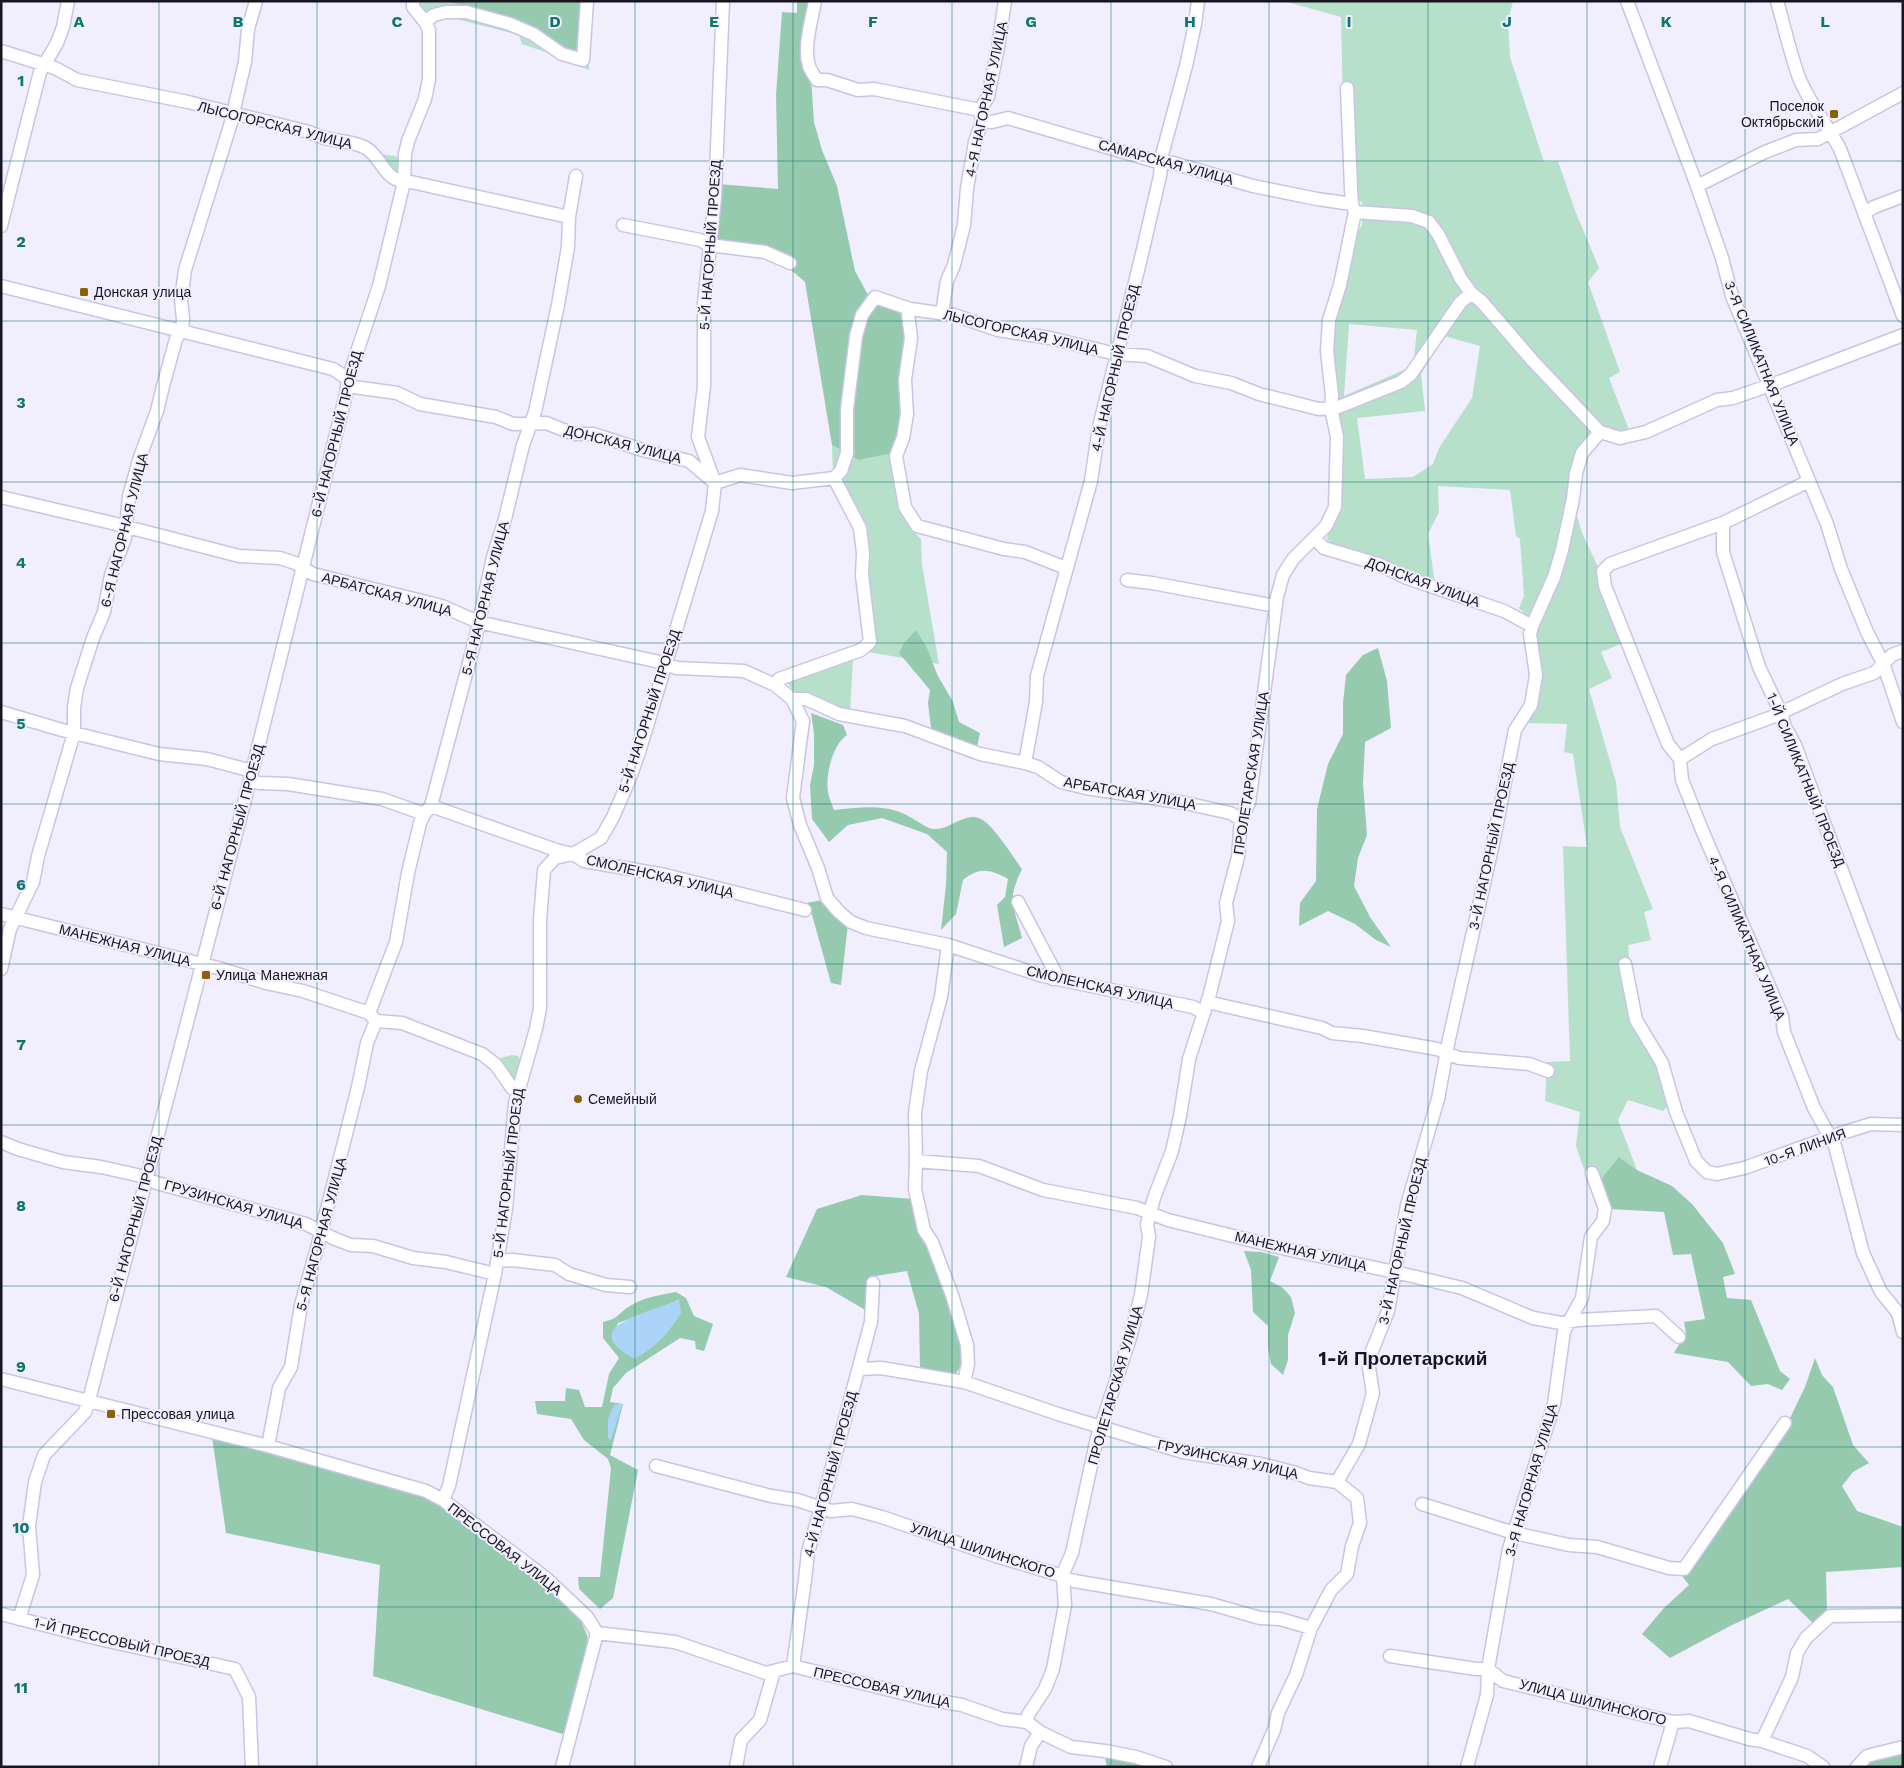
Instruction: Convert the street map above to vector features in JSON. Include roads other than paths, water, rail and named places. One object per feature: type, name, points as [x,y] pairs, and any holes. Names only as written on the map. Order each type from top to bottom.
[{"type":"street","points":[[1,226],[40,72],[57,43],[63,27],[68,1]]},
{"type":"street","name":"6-Я НАГОРНАЯ УЛИЦА","points":[[1,969],[10,928],[33,882],[38,856],[74,733],[74,707],[77,688],[93,638],[104,612],[111,575],[127,526],[126,516],[129,496],[140,457],[158,411],[176,339],[182,330],[183,319],[180,300],[185,270],[222,158],[245,62],[248,29],[256,1]]},
{"type":"street","points":[[413,1],[413,7],[425,22],[434,16],[446,12],[466,12],[510,24],[532,34],[562,54],[583,60],[587,1]]},
{"type":"street","name":"5-Й НАГОРНЫЙ ПРОЕЗД","points":[[442,1500],[449,1486],[496,1268],[506,1209],[515,1103],[540,1008],[540,920],[544,870],[555,858],[573,854],[601,838],[630,778],[712,511],[716,483],[698,437],[704,386],[704,303],[708,245],[715,197],[723,1]]},
{"type":"street","name":"САМАРСКАЯ УЛИЦА","points":[[815,1],[808,28],[808,66],[817,80],[827,80],[858,90],[874,89],[981,116],[992,122],[1008,118],[1162,163],[1172,163],[1253,186],[1265,187],[1353,208],[1412,216],[1429,222],[1438,234],[1461,279],[1471,293]]},
{"type":"street","name":"4-Я НАГОРНАЯ УЛИЦА","points":[[942,313],[948,280],[954,266],[964,225],[967,188],[975,142],[988,97],[1005,1]]},
{"type":"street","name":"4-Й НАГОРНЫЙ ПРОЕЗД","points":[[1025,763],[1036,702],[1037,676],[1091,482],[1098,427],[1141,258],[1186,66],[1198,1]]},
{"type":"street","name":"3-Я СИЛИКАТНАЯ УЛИЦА","points":[[1627,1],[1697,186],[1722,258],[1732,296],[1828,524],[1840,569],[1883,664],[1903,722]]},
{"type":"street","points":[[1777,1],[1799,76],[1818,114],[1840,149],[1903,316]]},
{"type":"street","name":"6-Й НАГОРНЫЙ ПРОЕЗД","points":[[19,1619],[32,1575],[29,1526],[35,1482],[44,1455],[85,1412],[89,1400],[304,568],[347,382],[379,286],[404,182],[406,147],[425,99],[429,79],[428,30],[425,22]]},
{"type":"street","name":"ЛЫСОГОРСКАЯ УЛИЦА","points":[[1,51],[45,64],[77,80],[188,102],[309,132],[320,138],[355,144],[367,149],[391,177],[404,182],[569,217]]},
{"type":"street","name":"ПРОЛЕТАРСКАЯ УЛИЦА","points":[[1027,1722],[1028,1715],[1045,1689],[1053,1669],[1066,1605],[1063,1577],[1072,1553],[1096,1438],[1130,1338],[1141,1295],[1149,1237],[1147,1224],[1172,1151],[1180,1116],[1188,1059],[1206,1008],[1228,921],[1226,903],[1238,857],[1241,820],[1249,803],[1276,606],[1283,575],[1293,559],[1326,526],[1335,507],[1337,437],[1331,408],[1332,394],[1327,351],[1329,320],[1340,285],[1353,208],[1348,88]]},
{"type":"street","points":[[1697,186],[1764,152],[1796,140],[1818,139],[1903,93]]},
{"type":"street","name":"5-Я НАГОРНАЯ УЛИЦА","points":[[268,1446],[279,1388],[291,1367],[301,1305],[358,1087],[373,1017],[396,942],[408,873],[475,640],[493,557],[505,519],[530,422],[535,412],[558,305],[568,247],[569,217],[576,176]]},
{"type":"street","points":[[1864,213],[1874,207],[1903,196]]},
{"type":"street","points":[[624,225],[700,240],[708,245],[765,252],[790,263]]},
{"type":"street","name":"ДОНСКАЯ УЛИЦА","points":[[1,286],[333,368],[347,382],[397,393],[420,404],[496,418],[513,424],[546,423],[574,434],[593,434],[646,451],[689,461],[716,483]]},
{"type":"street","points":[[1471,293],[1482,302],[1532,360],[1600,432],[1620,438],[1646,432],[1717,400],[1733,398],[1782,381],[1903,335]]},
{"type":"street","name":"ЛЫСОГОРСКАЯ УЛИЦА","points":[[834,478],[841,471],[847,453],[847,409],[856,336],[862,315],[875,297],[910,309],[954,315],[998,330],[1050,338],[1116,354],[1147,356],[1195,376],[1231,383],[1259,394],[1319,409],[1331,408],[1401,382],[1411,374],[1460,303],[1471,293]]},
{"type":"street","points":[[910,309],[908,315],[911,338],[905,380],[907,414],[896,456],[905,507],[917,526],[1004,549],[1025,552],[1066,568]]},
{"type":"street","points":[[1532,626],[1554,577],[1562,550],[1573,500],[1576,473],[1582,454],[1600,432]]},
{"type":"street","points":[[716,483],[740,475],[792,483],[834,478],[860,528],[863,553],[862,575],[870,642],[861,650],[779,679],[775,685],[792,699]]},
{"type":"street","points":[[1723,522],[1809,481]]},
{"type":"street","name":"АРБАТСКАЯ УЛИЦА","points":[[1,497],[127,526],[239,556],[280,558],[313,574],[442,606],[478,622],[677,668],[744,671],[775,685]]},
{"type":"street","name":"4-Я СИЛИКАТНАЯ УЛИЦА","points":[[1723,522],[1610,564],[1603,571],[1608,594],[1668,744],[1680,759],[1682,780],[1782,1016],[1784,1032],[1814,1108],[1831,1138],[1864,1253],[1881,1292],[1898,1313],[1903,1332]]},
{"type":"street","name":"1-Й СИЛИКАТНЫЙ ПРОЕЗД","points":[[1723,522],[1723,552],[1759,667],[1781,713],[1785,727],[1795,745],[1903,1034]]},
{"type":"street","name":"ДОНСКАЯ УЛИЦА","points":[[1315,538],[1324,548],[1378,564],[1408,578],[1504,611],[1532,626]]},
{"type":"street","points":[[1127,580],[1276,606]]},
{"type":"street","name":"3-Й НАГОРНЫЙ ПРОЕЗД","points":[[1337,1482],[1358,1444],[1373,1393],[1369,1368],[1370,1356],[1388,1311],[1408,1205],[1438,1099],[1449,1039],[1494,839],[1515,730],[1531,705],[1536,675],[1530,634],[1532,626]]},
{"type":"street","points":[[1680,759],[1712,739],[1781,713],[1842,684],[1874,673],[1892,655],[1903,651]]},
{"type":"street","name":"АРБАТСКАЯ УЛИЦА","points":[[792,699],[806,699],[839,714],[905,726],[980,754],[1038,767],[1061,782],[1086,788],[1185,803],[1230,813],[1241,820]]},
{"type":"street","name":"СМОЛЕНСКАЯ УЛИЦА","points":[[792,699],[803,721],[793,798],[800,825],[818,868],[827,898],[851,922],[866,928],[948,945],[1053,979],[1193,1007],[1322,1028],[1332,1033],[1363,1036],[1447,1052],[1459,1058],[1529,1064],[1548,1071]]},
{"type":"street","name":"СМОЛЕНСКАЯ УЛИЦА","points":[[1,712],[74,733],[159,754],[207,759],[251,776],[259,783],[288,784],[382,799],[427,810],[573,854],[584,861],[665,875],[805,910]]},
{"type":"street","points":[[1018,902],[1055,972],[1053,979]]},
{"type":"street","name":"МАНЕЖНАЯ УЛИЦА","points":[[1,914],[303,991],[373,1017],[402,1023],[482,1054],[496,1065],[512,1088],[518,1090]]},
{"type":"street","points":[[948,945],[945,957],[942,997],[921,1070],[915,1112],[915,1189],[919,1199],[919,1213],[924,1230],[932,1242],[952,1295],[967,1345],[968,1364],[964,1382]]},
{"type":"street","name":"10-Я ЛИНИЯ","points":[[1625,964],[1636,1020],[1662,1062],[1679,1120],[1696,1161],[1707,1172],[1717,1174],[1744,1168],[1871,1124],[1903,1125]]},
{"type":"street","name":"ГРУЗИНСКАЯ УЛИЦА","points":[[1,1142],[18,1149],[64,1162],[100,1166],[306,1224],[351,1245],[373,1246],[412,1258],[496,1268],[512,1260],[555,1265],[569,1274],[606,1285],[630,1287]]},
{"type":"street","name":"МАНЕЖНАЯ УЛИЦА","points":[[916,1161],[979,1166],[1043,1190],[1137,1208],[1168,1220],[1286,1249],[1462,1288],[1533,1318],[1561,1324],[1578,1320],[1656,1316],[1679,1337]]},
{"type":"street","name":"3-Я НАГОРНАЯ УЛИЦА","points":[[1467,1767],[1486,1695],[1488,1669],[1514,1533],[1554,1404],[1564,1331],[1582,1298],[1591,1237],[1603,1221],[1605,1209],[1592,1173]]},
{"type":"street","name":"4-Й НАГОРНЫЙ ПРОЕЗД","points":[[793,1666],[808,1552],[822,1508],[871,1322],[873,1284]]},
{"type":"street","name":"ГРУЗИНСКАЯ УЛИЦА","points":[[859,1369],[881,1368],[964,1382],[1058,1414],[1183,1452],[1261,1464],[1309,1478],[1337,1482]]},
{"type":"street","name":"ПРЕССОВАЯ УЛИЦА","points":[[1,1379],[268,1446],[426,1491],[442,1500],[547,1579],[586,1617],[597,1633],[675,1642],[766,1673],[793,1666],[926,1699],[962,1705],[1002,1718],[1027,1722],[1040,1732],[1071,1747],[1113,1752],[1166,1767]]},
{"type":"street","points":[[1422,1504],[1514,1533],[1569,1545],[1598,1547],[1669,1568],[1684,1568],[1785,1424]]},
{"type":"street","name":"УЛИЦА ШИЛИНСКОГО","points":[[656,1466],[771,1496],[797,1500],[830,1511],[852,1510],[882,1517],[1074,1581],[1211,1604],[1260,1618],[1280,1619],[1311,1628]]},
{"type":"street","points":[[1258,1767],[1274,1730],[1278,1712],[1296,1675],[1311,1628],[1331,1590],[1347,1574],[1352,1546],[1360,1523],[1357,1498],[1337,1482]]},
{"type":"street","name":"1-Й ПРЕССОВЫЙ ПРОЕЗД","points":[[1,1614],[99,1639],[235,1669],[249,1697],[252,1767]]},
{"type":"street","points":[[1762,1741],[1792,1677],[1797,1653],[1806,1638],[1821,1623],[1830,1616],[1903,1615]]},
{"type":"street","points":[[562,1767],[597,1633]]},
{"type":"street","name":"УЛИЦА ШИЛИНСКОГО","points":[[1390,1656],[1476,1669],[1488,1669],[1503,1680],[1673,1722],[1689,1721],[1749,1739],[1762,1741],[1807,1756],[1823,1767]]},
{"type":"street","points":[[736,1767],[741,1740],[760,1720],[774,1671]]},
{"type":"street","points":[[1660,1767],[1673,1722]]},
{"type":"street","points":[[1026,1767],[1031,1746],[1040,1732]]},
{"type":"street","points":[[1857,1767],[1867,1756],[1903,1747]]},
{"type":"water","points":[[679,1299],[681,1313],[666,1334],[650,1349],[635,1359],[618,1347],[612,1337],[615,1329],[637,1315]]},
{"type":"water","points":[[614,1405],[622,1405],[611,1440],[608,1438],[608,1419]]},
{"type":"place","name":"Поселок Октябрьский","points":[[1834,114]]},
{"type":"place","name":"Донская улица","points":[[84,292]]},
{"type":"place","name":"Улица Манежная","points":[[206,975]]},
{"type":"place","name":"Семейный","points":[[578,1099]]},
{"type":"place","name":"Прессовая улица","points":[[111,1414]]},
{"type":"district","name":"1-й Пролетарский","points":[[1403,1358]]}]
